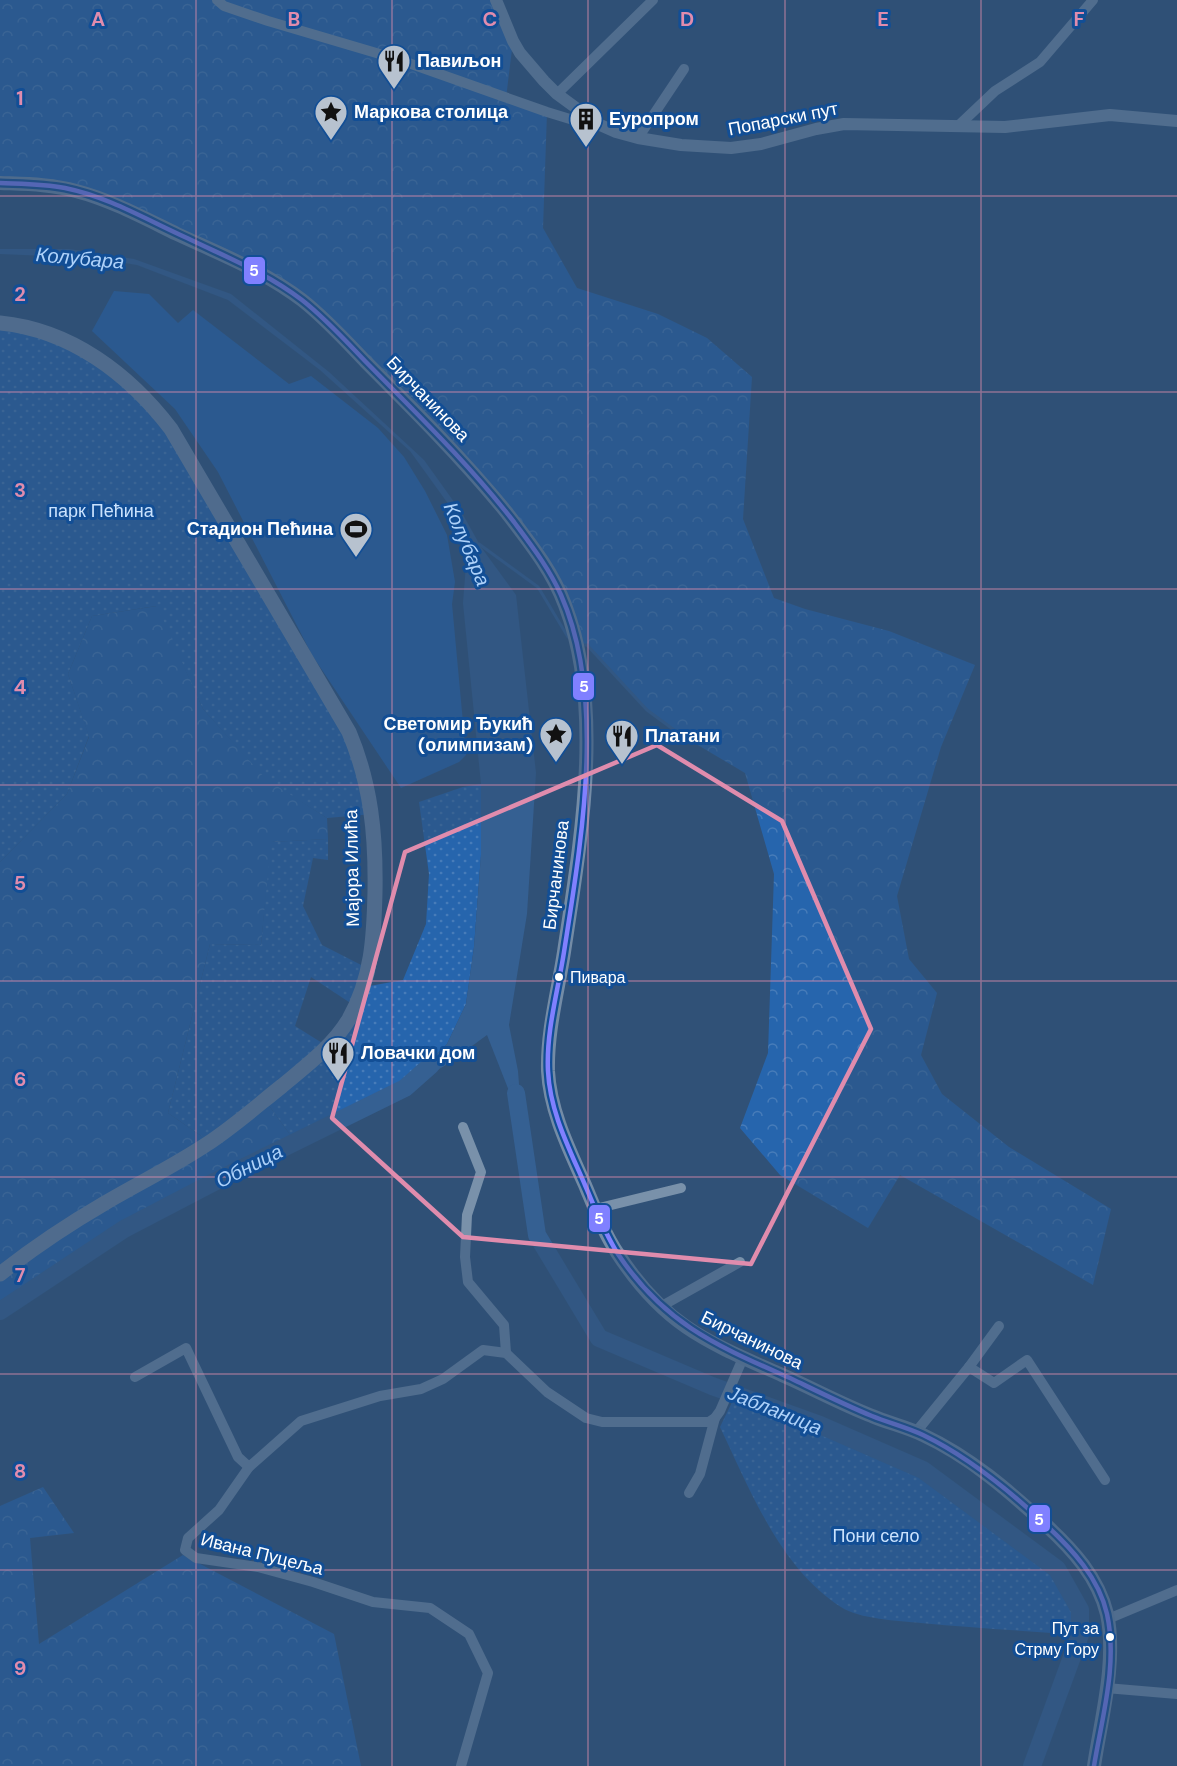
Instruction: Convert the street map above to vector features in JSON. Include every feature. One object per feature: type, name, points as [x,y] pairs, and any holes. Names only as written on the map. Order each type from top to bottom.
[{"type":"main road","name":"Бирчанинова","points":[[0,183],[40,185],[73,190],[105,200],[252,268],[282,285],[325,320],[491,493],[544,563],[565,603],[577,646],[585,717],[586,754],[581,825],[549,1044],[548,1072],[552,1099],[559,1122],[595,1209],[617,1252],[638,1282],[660,1307],[700,1338],[868,1415],[916,1432],[969,1460],[995,1479],[1067,1546],[1086,1568],[1095,1582],[1106,1613]]},
{"type":"main road","name":"Мајора Илића","points":[[0,323],[50,334],[89,353],[134,387],[171,429],[349,732],[368,789],[373,814],[376,865],[373,948],[369,969],[349,1019],[327,1047],[265,1100],[210,1142],[84,1216],[0,1274]]},
{"type":"main road","points":[[1094,1766],[1109,1653],[1106,1613]]},
{"type":"street","points":[[217,0],[224,6],[268,21],[400,60],[547,112],[583,123],[598,124]]},
{"type":"street","name":"Попарски пут","points":[[496,0],[506,27],[520,53],[557,94],[598,124],[638,138],[698,147],[742,148],[836,125],[1005,127],[1110,115],[1177,121]]},
{"type":"street","points":[[557,94],[653,0]]},
{"type":"street","points":[[957,127],[995,90],[1040,62],[1093,0]]},
{"type":"street","points":[[638,138],[684,69]]},
{"type":"street","points":[[462,1127],[481,1172],[467,1215],[465,1257],[468,1282],[504,1325],[506,1353],[547,1392],[586,1418],[603,1422],[704,1423],[718,1414]]},
{"type":"street","points":[[595,1209],[681,1188]]},
{"type":"street","points":[[660,1307],[740,1262]]},
{"type":"street","points":[[916,1432],[999,1326]]},
{"type":"street","points":[[135,1377],[186,1348],[238,1456],[249,1467]]},
{"type":"street","name":"Ивана Пуцеља","points":[[461,1766],[488,1673],[469,1635],[430,1608],[373,1602],[258,1567],[196,1558],[185,1550],[188,1538],[219,1510],[249,1467],[302,1421],[380,1396],[421,1389],[443,1379],[483,1350],[506,1353]]},
{"type":"street","points":[[689,1493],[700,1474],[718,1414],[743,1358]]},
{"type":"street","points":[[969,1367],[994,1383],[1027,1360],[1105,1480]]},
{"type":"street","points":[[1106,1613],[1177,1590]]},
{"type":"street","points":[[1106,1688],[1177,1694]]},
{"type":"highlighted area","points":[[657,745],[782,821],[871,1029],[751,1264],[463,1237],[332,1118],[405,852]]},
{"type":"green space","points":[[0,0],[496,0],[513,41],[506,98],[547,112],[543,228],[577,288],[658,314],[707,338],[752,377],[743,519],[774,598],[805,609],[889,631],[975,665],[941,747],[897,896],[909,959],[937,993],[921,1055],[942,1094],[1009,1147],[1111,1209],[1093,1285],[900,1175],[868,1228],[780,1175],[740,1128],[768,1053],[774,874],[745,773],[681,735],[647,710],[587,645],[577,646],[533,546],[305,302],[105,200],[0,183]]},
{"type":"green space","name":"Стадион Пећина","points":[[114,291],[149,294],[178,323],[193,310],[289,384],[311,376],[378,428],[404,457],[425,491],[447,535],[455,582],[452,604],[466,755],[459,762],[401,788],[312,655],[218,472],[175,409],[92,331]]},
{"type":"green space","name":"парк Пећина","points":[[0,322],[63,339],[162,418],[359,754],[373,814],[327,818],[266,780],[203,709],[156,606],[92,616],[68,674],[89,736],[67,794],[0,862]]},
{"type":"green space","points":[[157,606],[203,709],[266,779],[327,818],[328,839],[271,842],[261,945],[210,944],[168,1113],[210,1142],[265,1100],[296,1143],[124,1229],[0,1311],[0,862],[67,794],[89,737],[68,674],[92,616]]},
{"type":"green space","points":[[481,784],[481,855],[474,947],[466,1004],[447,1044],[408,1087],[296,1143],[265,1100],[210,1142],[168,1113],[210,944],[261,945],[270,842],[328,839],[328,860],[313,858],[303,906],[322,945],[369,969],[364,987],[403,980],[426,924],[429,874],[419,802],[463,787]],"holes":[[[311,977],[355,1006],[327,1046],[295,1026]]]},
{"type":"green space","name":"Пони село","points":[[736,1394],[820,1425],[923,1470],[1057,1569],[1080,1610],[1080,1635],[891,1620],[868,1617],[841,1607],[820,1591],[801,1571],[784,1550],[755,1501],[720,1427]]},
{"type":"green space","points":[[43,1487],[74,1533],[30,1538],[39,1644],[183,1555],[334,1634],[361,1766],[0,1766],[0,1506]]},
{"type":"water","name":"Колубара","points":[[0,249],[69,249],[134,259],[231,294],[329,372],[424,460],[462,513],[481,547],[516,595],[536,773],[527,914],[509,1025],[518,1071],[522,1124],[487,1035],[446,1065],[408,1087],[447,1044],[466,1004],[474,947],[481,855],[481,784],[463,603],[467,552],[449,505],[410,451],[320,370],[228,300],[137,265],[95,258],[0,254]]},
{"type":"waterway","name":"Колубара","points":[[479,544],[538,587],[568,637]]},
{"type":"waterway","points":[[582,645],[587,645],[647,710],[681,735]]},
{"type":"waterway","name":"Обница","points":[[0,1311],[124,1229],[405,1088],[431,1065]]},
{"type":"waterway","name":"Јабланица","points":[[516,1093],[537,1235],[599,1338],[712,1386],[820,1425],[923,1470],[1057,1569],[1080,1610],[1080,1635],[1032,1766]]},
{"type":"transit line","name":"5","points":[[0,183],[57,187],[97,197],[246,266],[289,290],[327,322],[442,439],[497,501],[539,557],[561,595],[575,636],[583,679],[587,725],[583,819],[571,910],[551,1026],[548,1071],[552,1101],[561,1130],[600,1220],[618,1254],[636,1278],[655,1299],[695,1331],[740,1356],[872,1416],[917,1432],[956,1453],[1003,1487],[1065,1544],[1083,1565],[1098,1588],[1107,1614],[1110,1633],[1108,1690],[1094,1766]]},
{"type":"place","name":"Павиљон","points":[[394,90]]},
{"type":"place","name":"Маркова столица","points":[[331,141]]},
{"type":"place","name":"Еуропром","points":[[586,148]]},
{"type":"place","name":"Стадион Пећина","points":[[356,558]]},
{"type":"place","name":"Светомир Ђукић (олимпизам)","points":[[556,763]]},
{"type":"place","name":"Платани","points":[[622,765]]},
{"type":"place","name":"Пивара","points":[[559,977]]},
{"type":"place","name":"Ловачки дом","points":[[338,1082]]},
{"type":"place","name":"Пут за Стрму Гору","points":[[1110,1637]]}]
